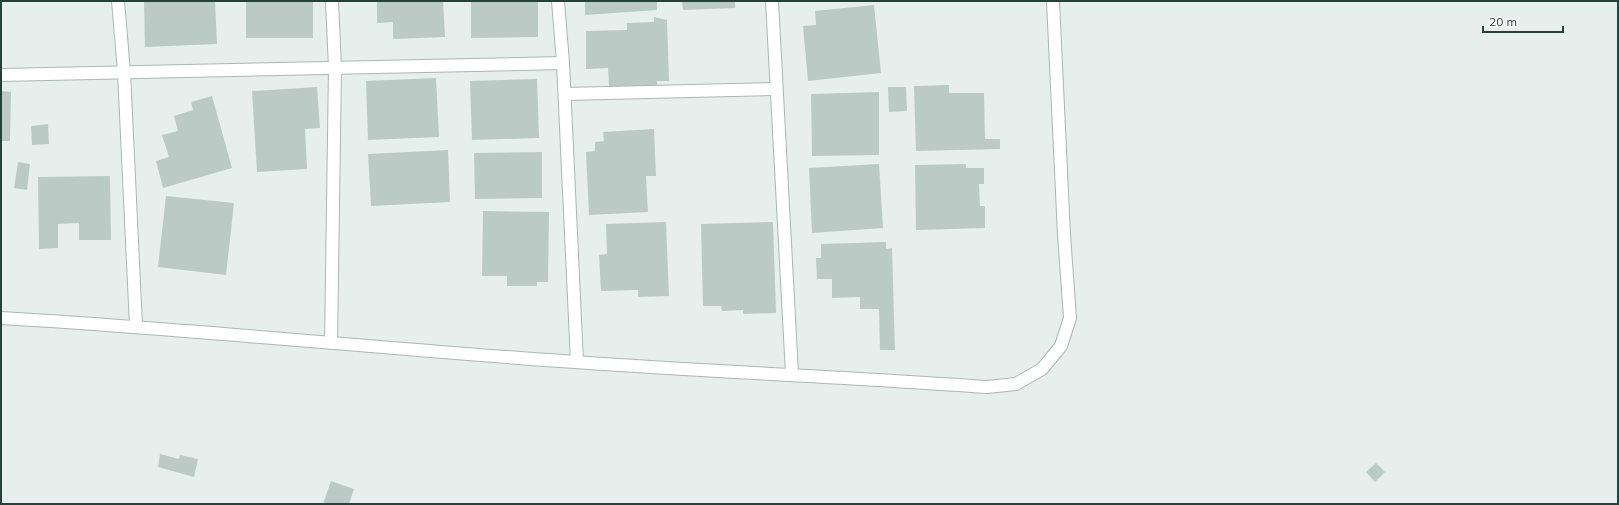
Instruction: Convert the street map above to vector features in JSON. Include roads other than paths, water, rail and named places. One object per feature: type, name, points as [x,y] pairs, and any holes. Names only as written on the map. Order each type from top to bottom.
[{"type":"street","points":[[118,1],[124,72],[136,326]]},
{"type":"street","points":[[331,343],[335,68],[332,1]]},
{"type":"street","points":[[558,1],[565,94],[577,362]]},
{"type":"street","points":[[772,1],[792,374]]},
{"type":"street","points":[[1,318],[136,326],[577,362],[987,387],[1016,384],[1042,370],[1061,346],[1070,318],[1069,285],[1064,234],[1053,1]]},
{"type":"street","points":[[1,75],[563,63]]},
{"type":"street","points":[[565,94],[776,89]]}]
